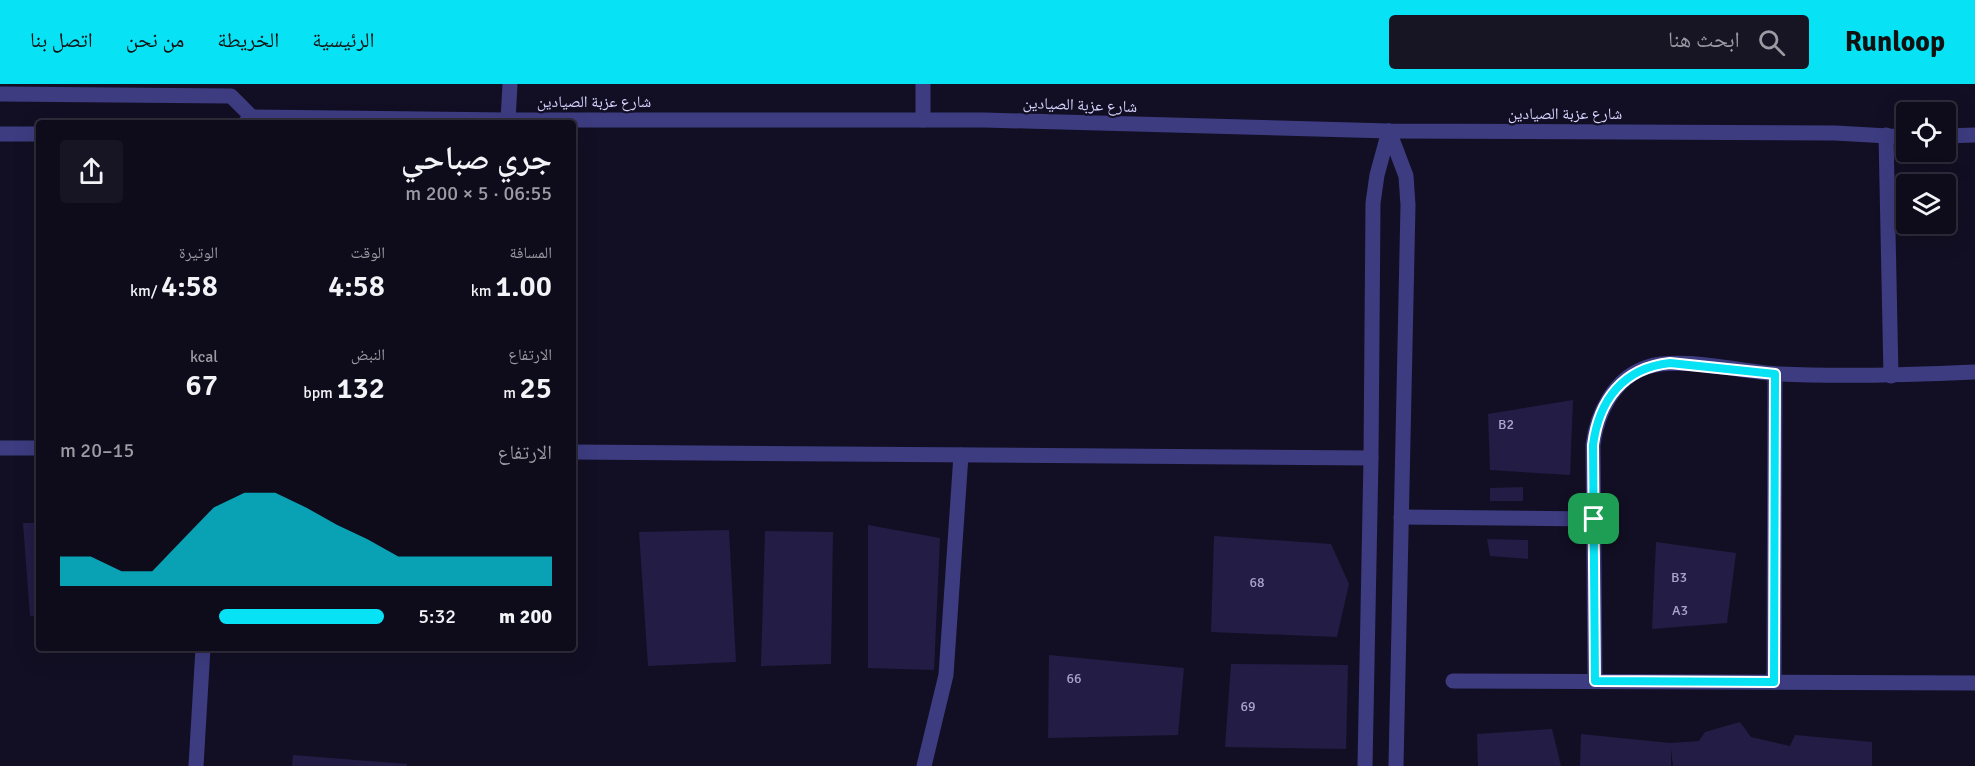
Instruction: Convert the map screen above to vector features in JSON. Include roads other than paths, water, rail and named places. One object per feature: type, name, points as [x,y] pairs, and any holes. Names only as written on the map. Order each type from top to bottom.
[{"type":"street","points":[[0,94],[9,84]]},
{"type":"street","points":[[508,120],[510,84]]},
{"type":"street","points":[[923,84],[923,120]]},
{"type":"street","name":"شارع عزبة الصيادين","points":[[0,94],[148,90],[231,96],[249,120],[923,120],[1389,131],[1835,133],[1896,136]]},
{"type":"street","points":[[1365,766],[1373,203],[1377,175],[1389,131]]},
{"type":"street","points":[[1389,131],[1406,176],[1408,206],[1396,766]]},
{"type":"street","points":[[0,134],[36,134]]},
{"type":"street","points":[[1886,135],[1891,376]]},
{"type":"street","points":[[1956,136],[1975,135]]},
{"type":"street","points":[[1595,681],[1593,445],[1595,431],[1605,404],[1622,382],[1645,368],[1670,363],[1775,374],[1891,376],[1975,372]]},
{"type":"street","points":[[1774,682],[1775,374]]},
{"type":"street","points":[[0,448],[36,448]]},
{"type":"street","points":[[576,452],[1371,458]]},
{"type":"street","points":[[924,766],[946,675],[961,455]]},
{"type":"street","points":[[1401,517],[1594,519]]},
{"type":"street","points":[[196,766],[203,651]]},
{"type":"street","points":[[1453,681],[1975,682]]}]
